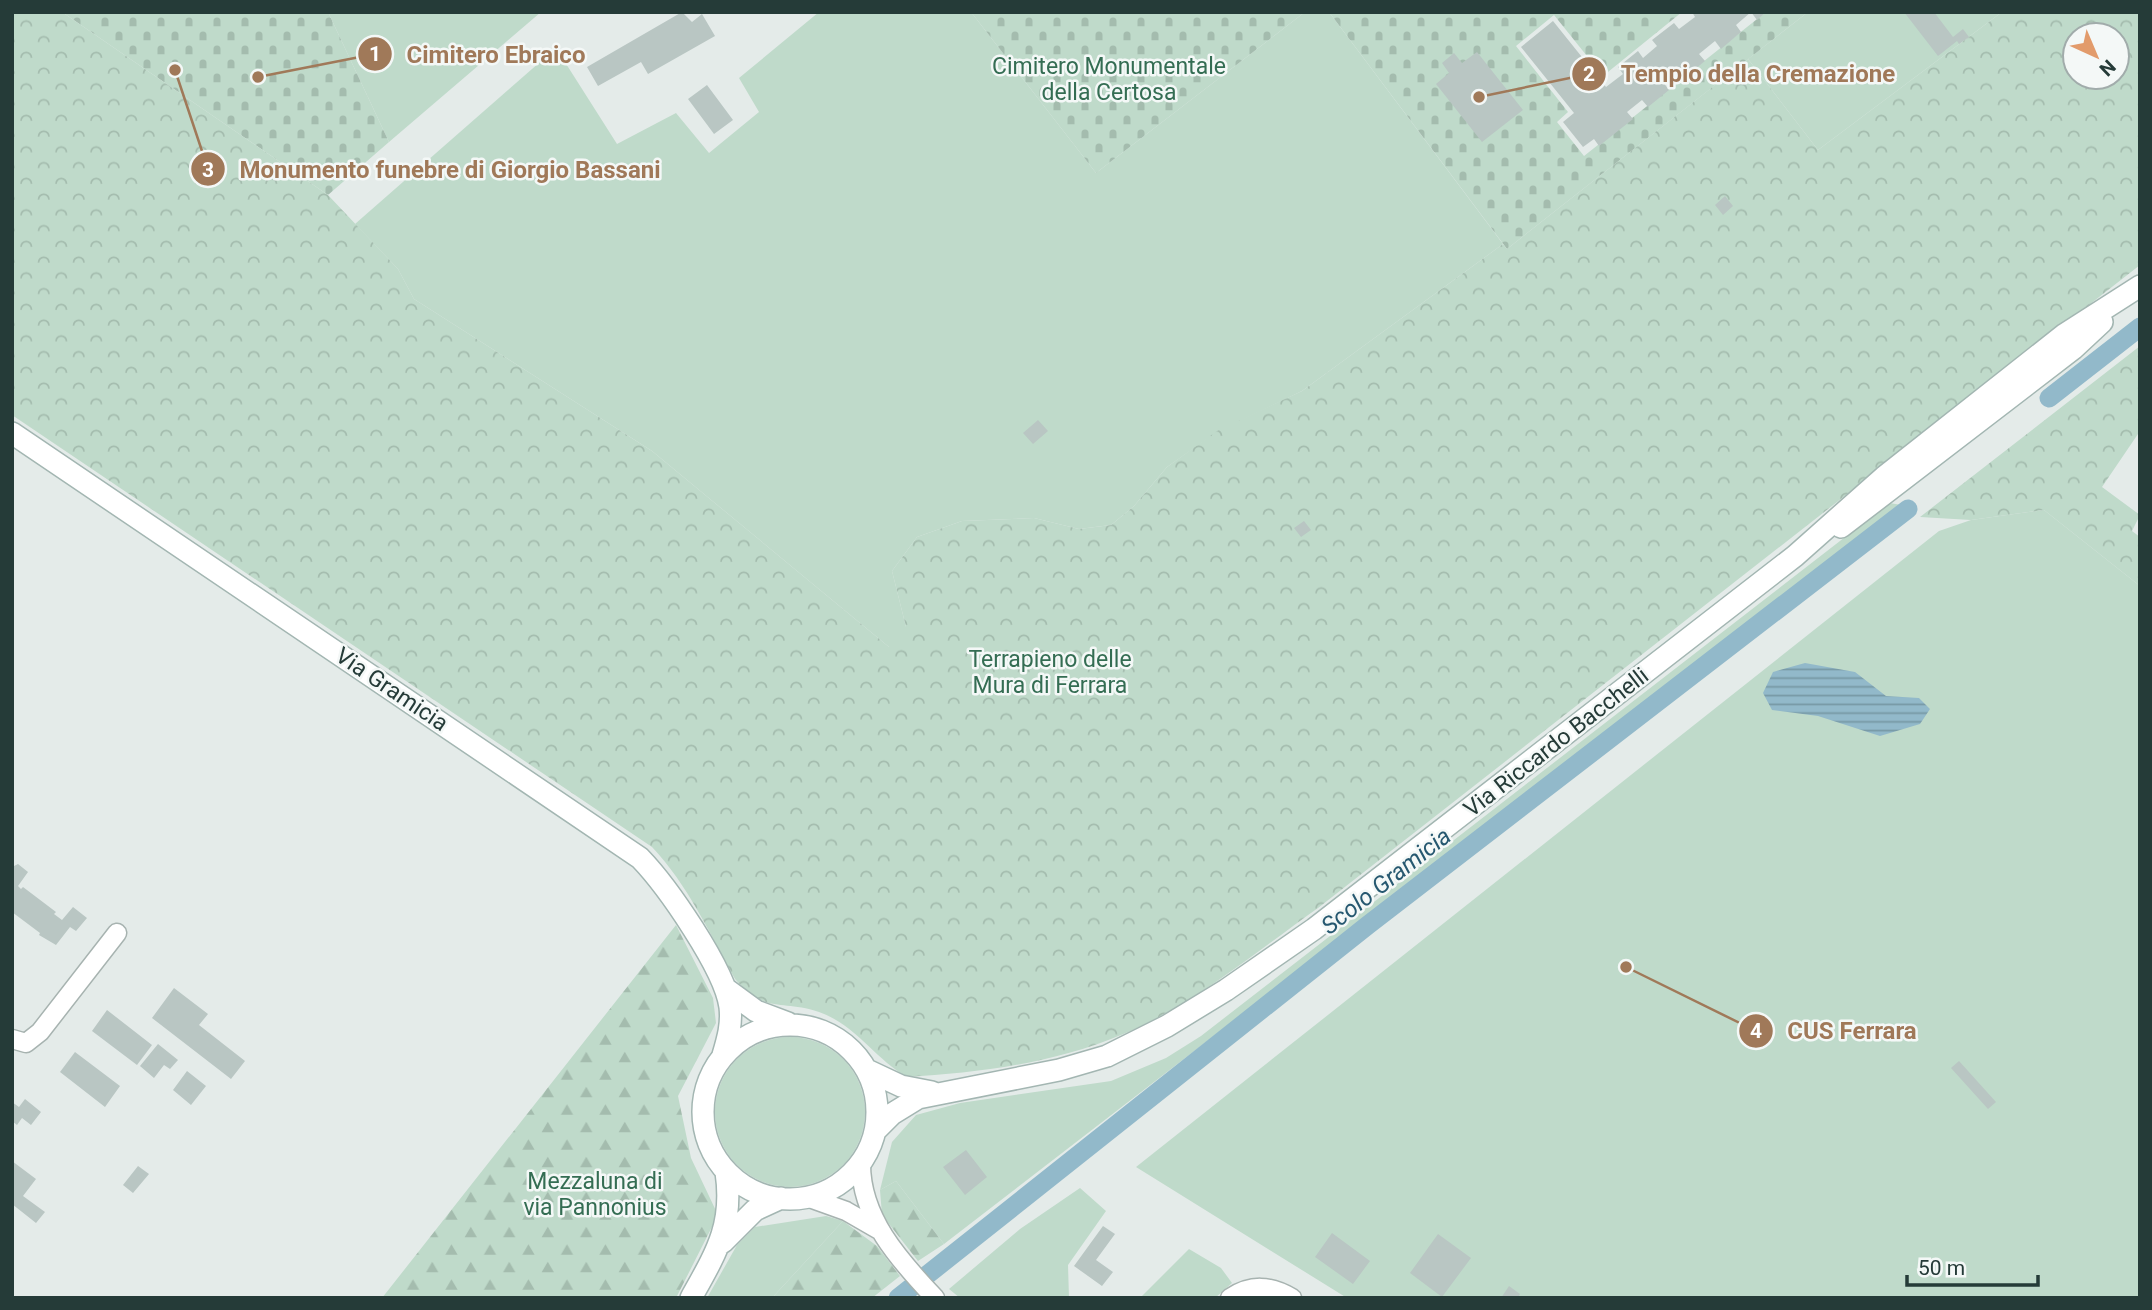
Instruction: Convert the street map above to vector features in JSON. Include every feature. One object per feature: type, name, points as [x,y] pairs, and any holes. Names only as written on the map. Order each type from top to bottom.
[{"type":"main road","name":"Via Riccardo Bacchelli","points":[[876,1130],[904,1106],[937,1092],[1085,1063],[1131,1044],[1199,1007],[1314,929],[1795,556],[1858,517],[1965,424],[2073,349],[2140,286]]},
{"type":"main road","name":"Via Gramicia","points":[[12,433],[622,844],[665,885],[726,989],[731,1023],[723,1055]]},
{"type":"main road","name":"Via Gramicia","points":[[726,989],[756,1011],[789,1024],[822,1030],[838,1038],[850,1047],[867,1070],[876,1099],[876,1130],[861,1162],[837,1185],[807,1197],[781,1198],[752,1191],[726,1172],[708,1142],[702,1118],[710,1074],[723,1055],[751,1033],[789,1024]]},
{"type":"main road","name":"Via Riccardo Bacchelli","points":[[867,1070],[901,1086],[937,1092]]},
{"type":"main road","points":[[718,1250],[729,1212],[726,1172]]},
{"type":"main road","points":[[691,1298],[718,1250],[743,1220],[767,1203],[781,1198]]},
{"type":"street","points":[[12,1039],[26,1043],[40,1032],[117,933]]},
{"type":"street","name":"Via Gramicia","points":[[861,1162],[864,1197],[879,1230],[934,1297]]},
{"type":"street","name":"Via Gramicia","points":[[807,1197],[846,1211],[879,1230]]},
{"type":"street","points":[[1230,1298],[1247,1288],[1259,1287],[1292,1298]]},
{"type":"green space","name":"Terrapieno delle Mura di Ferrara","points":[[12,12],[62,12],[328,195],[398,269],[414,299],[652,451],[889,647],[906,647],[906,627],[892,571],[917,537],[962,521],[1034,518],[1079,529],[1111,525],[1134,506],[1167,467],[1217,431],[1302,391],[1503,244],[1507,249],[1748,59],[1818,150],[2002,12],[2140,12],[2140,265],[1318,908],[1173,1009],[1096,1045],[1043,1060],[961,1073],[907,1077],[832,1018],[806,1008],[766,1002],[746,990],[735,979],[677,877],[652,847],[12,415]]},
{"type":"green space","points":[[62,12],[328,12],[389,142],[328,195]]},
{"type":"green space","points":[[328,12],[541,12],[389,142]]},
{"type":"green space","points":[[819,12],[971,12],[1096,173],[1305,12],[1329,12],[1503,244],[1302,391],[1217,432],[1167,467],[1134,506],[1111,525],[1079,529],[1034,518],[962,521],[917,537],[892,571],[906,627],[906,648],[889,647],[652,451],[414,299],[398,269],[355,224],[556,48],[617,144],[676,113],[709,153],[759,112],[739,78]]},
{"type":"green space","name":"Cimitero Monumentale della Certosa","points":[[971,12],[1305,12],[1096,173]]},
{"type":"green space","points":[[1329,12],[1682,12],[1603,76],[1554,15],[1516,46],[1568,112],[1557,122],[1584,156],[1766,12],[1808,12],[1507,249]]},
{"type":"green space","points":[[1808,12],[2002,12],[1818,150],[1748,59]]},
{"type":"green space","points":[[2140,346],[2140,431],[2102,487],[2140,515],[2132,531],[2140,537],[2140,586],[2044,510],[1971,520],[1920,517]]},
{"type":"green space","points":[[1889,503],[1902,505],[944,1244],[896,1181],[880,1190],[892,1142],[916,1115],[960,1103],[1111,1081],[1166,1058],[1201,1036]]},
{"type":"green space","points":[[2044,510],[2140,586],[2140,1298],[1347,1298],[1136,1167],[1939,531],[1971,520]]},
{"type":"green space","name":"Mezzaluna di via Pannonius","points":[[676,925],[713,998],[716,1023],[678,1096],[691,1158],[718,1215],[676,1298],[382,1298]]},
{"type":"green space","points":[[790,1037],[819,1043],[843,1059],[859,1083],[865,1112],[859,1141],[843,1165],[819,1181],[790,1187],[761,1181],[737,1165],[721,1141],[715,1112],[721,1083],[737,1059],[761,1043]]},
{"type":"green space","points":[[896,1181],[944,1244],[918,1261],[882,1215],[880,1190]]},
{"type":"green space","points":[[1080,1188],[1106,1211],[1068,1265],[1069,1298],[960,1298],[949,1289],[1020,1229]]},
{"type":"green space","points":[[826,1216],[843,1221],[772,1298],[707,1298],[737,1245],[755,1227]]},
{"type":"green space","points":[[843,1221],[877,1246],[900,1276],[872,1298],[772,1298]]},
{"type":"green space","points":[[1189,1249],[1221,1268],[1232,1283],[1215,1298],[1140,1298]]},
{"type":"water","points":[[1805,663],[1855,672],[1886,696],[1919,698],[1930,709],[1920,724],[1880,736],[1818,716],[1772,710],[1763,693],[1773,672]]},
{"type":"building","points":[[682,12],[692,22],[702,14],[715,36],[648,74],[641,62],[598,86],[587,67]]},
{"type":"building","points":[[1692,12],[1751,12],[1736,25],[1741,32],[1721,49],[1715,41],[1699,54],[1705,61],[1684,78],[1678,71],[1663,82],[1669,90],[1648,107],[1642,100],[1627,112],[1633,119],[1599,146],[1594,139],[1583,147],[1563,122],[1574,113],[1521,47],[1553,21],[1606,87],[1623,74],[1618,67],[1638,51],[1643,58],[1657,46],[1652,40],[1674,23],[1679,29],[1695,17]]},
{"type":"building","points":[[1751,12],[1766,12],[1757,20]]},
{"type":"building","points":[[1904,12],[1934,12],[1953,37],[1963,29],[1969,37],[1959,44],[1957,41],[1938,56]]},
{"type":"building","points":[[1477,52],[1523,110],[1482,142],[1436,84],[1449,73],[1442,63],[1454,53],[1462,63]]},
{"type":"building","points":[[707,85],[733,120],[714,134],[688,99]]},
{"type":"building","points":[[1725,196],[1733,206],[1723,215],[1715,205]]},
{"type":"building","points":[[1038,420],[1048,431],[1033,444],[1023,433]]},
{"type":"building","points":[[1304,521],[1311,530],[1301,537],[1294,528]]},
{"type":"building","points":[[18,864],[28,872],[18,886],[21,889],[23,887],[56,912],[54,914],[62,920],[73,907],[87,918],[76,931],[70,927],[56,945],[39,935],[40,933],[12,912],[12,867]]},
{"type":"building","points":[[174,988],[208,1014],[199,1025],[245,1061],[231,1079],[152,1018]]},
{"type":"building","points":[[107,1010],[152,1045],[137,1065],[92,1031]]},
{"type":"building","points":[[158,1044],[178,1060],[170,1069],[164,1065],[154,1078],[140,1066]]},
{"type":"building","points":[[75,1052],[120,1086],[105,1107],[60,1072]]},
{"type":"building","points":[[1959,1061],[1996,1102],[1988,1109],[1951,1068]]},
{"type":"building","points":[[187,1071],[206,1086],[191,1105],[173,1090]]},
{"type":"building","points":[[25,1099],[41,1112],[31,1125],[22,1118],[17,1125],[12,1121],[12,1102],[19,1107]]},
{"type":"building","points":[[966,1150],[987,1177],[965,1195],[943,1167]]},
{"type":"building","points":[[12,1161],[36,1179],[23,1196],[45,1212],[36,1223],[12,1204]]},
{"type":"building","points":[[138,1166],[149,1174],[133,1193],[123,1185]]},
{"type":"building","points":[[1103,1226],[1115,1234],[1096,1260],[1113,1272],[1102,1286],[1074,1266]]},
{"type":"building","points":[[1332,1233],[1370,1261],[1353,1284],[1315,1257]]},
{"type":"building","points":[[1438,1234],[1471,1258],[1442,1297],[1410,1273]]},
{"type":"building","points":[[1509,1286],[1520,1294],[1518,1298],[1501,1298]]},
{"type":"waterway","name":"Scolo Gramicia","points":[[2049,398],[2140,327]]},
{"type":"waterway","name":"Scolo Gramicia","points":[[898,1298],[1368,925],[1908,509]]},
{"type":"place","name":"Monumento funebre di Giorgio Bassani","points":[[175,70]]},
{"type":"place","name":"Cimitero Ebraico","points":[[258,77]]},
{"type":"place","name":"Tempio della Cremazione","points":[[1479,97]]},
{"type":"place","name":"CUS Ferrara","points":[[1626,967]]}]
